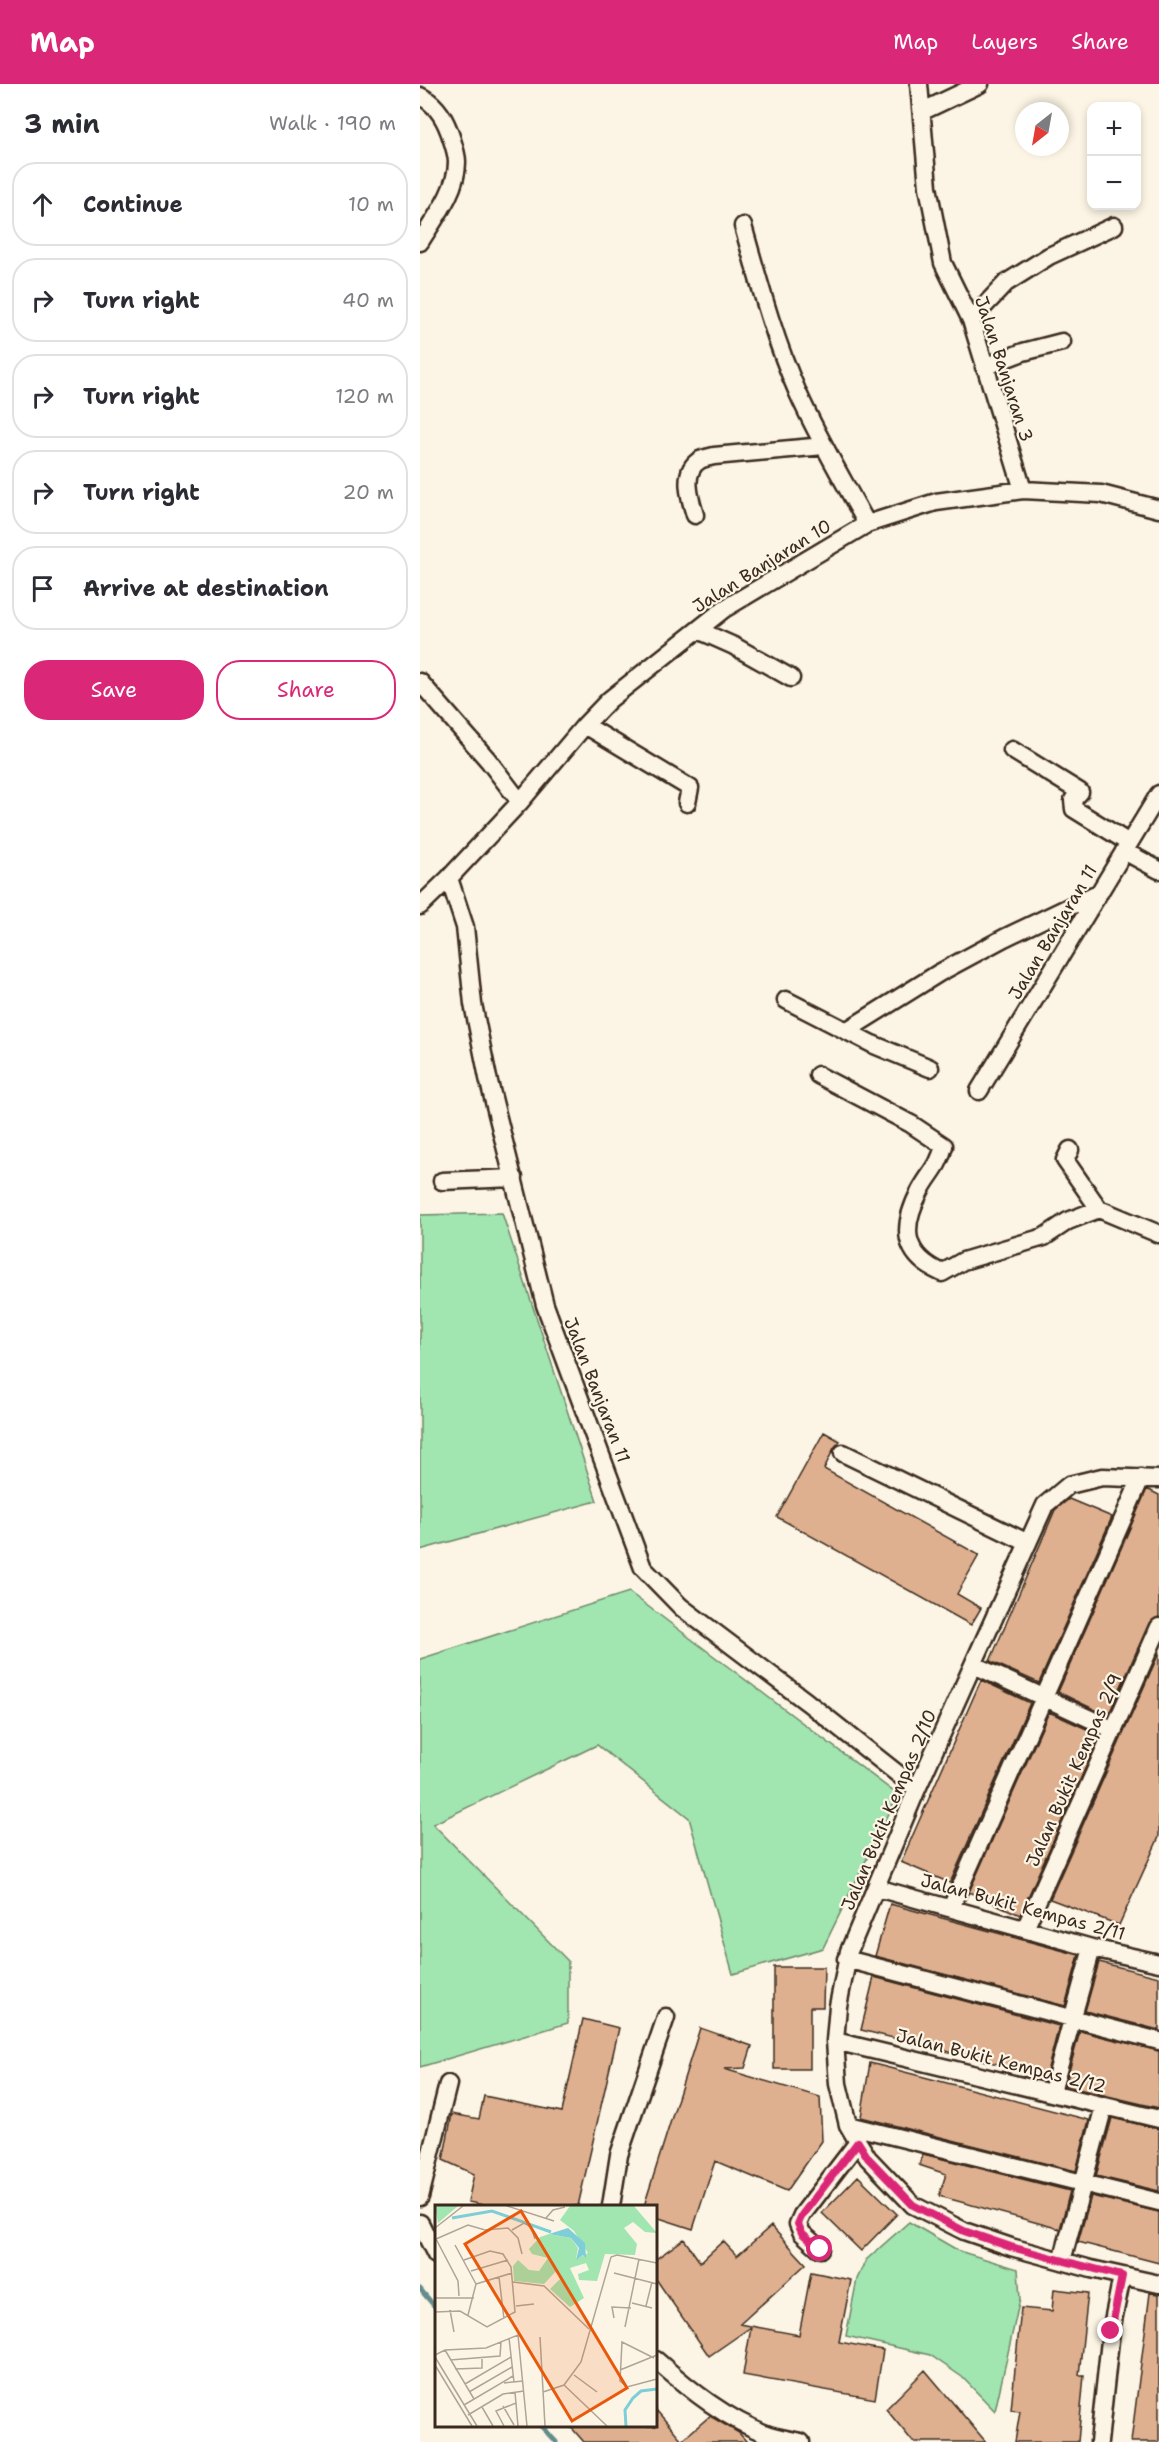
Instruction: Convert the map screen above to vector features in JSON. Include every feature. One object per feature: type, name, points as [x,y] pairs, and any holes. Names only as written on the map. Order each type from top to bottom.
[{"type":"street","name":"Jalan Banjaran 3","points":[[919,84],[928,187],[943,263],[971,320],[1023,490]]},
{"type":"street","points":[[923,111],[980,84]]},
{"type":"street","points":[[420,96],[433,104],[443,116],[457,161],[454,179],[447,198],[420,242]]},
{"type":"street","points":[[743,226],[771,324],[797,392],[867,524]]},
{"type":"street","points":[[971,320],[1006,283],[1049,256],[1114,226]]},
{"type":"street","points":[[984,367],[1023,352],[1062,342]]},
{"type":"street","points":[[695,515],[690,499],[690,472],[699,461],[723,455],[824,446]]},
{"type":"street","name":"Jalan Banjaran 10","points":[[420,906],[449,879],[520,802],[609,700],[724,609],[867,524],[936,502],[1023,490],[1101,494],[1159,509]]},
{"type":"street","points":[[698,630],[734,646],[791,678]]},
{"type":"street","points":[[420,682],[488,760],[520,802]]},
{"type":"street","points":[[585,725],[690,788],[687,803]]},
{"type":"street","points":[[1012,750],[1080,792],[1072,800],[1074,809],[1159,870]]},
{"type":"street","name":"Jalan Banjaran 11","points":[[979,1090],[1159,795]]},
{"type":"street","name":"Jalan Banjaran 11","points":[[449,879],[465,927],[473,1004],[482,1047],[545,1305],[643,1568],[681,1606],[917,1789]]},
{"type":"street","points":[[846,1031],[939,973],[1004,938],[1100,892]]},
{"type":"street","points":[[786,1000],[872,1044],[930,1068]]},
{"type":"street","points":[[818,1075],[911,1124],[944,1146],[939,1163],[920,1191],[909,1218],[908,1245],[925,1265],[942,1273],[963,1261],[1044,1237],[1068,1221],[1099,1209]]},
{"type":"street","points":[[1070,1150],[1065,1160],[1099,1209],[1159,1234]]},
{"type":"street","points":[[442,1181],[514,1178]]},
{"type":"street","points":[[843,1453],[1028,1543]]},
{"type":"street","name":"Jalan Bukit Kempas 2/10","points":[[1141,1478],[1102,1477],[1069,1485],[1045,1504],[917,1789],[846,1959],[835,2041],[838,2084],[848,2125],[868,2158],[913,2205],[964,2231],[1062,2261],[1159,2284]]},
{"type":"street","points":[[951,1908],[1141,1478],[1159,1479]]},
{"type":"street","name":"Jalan Bukit Kempas 2/9","points":[[1025,1929],[1159,1627]]},
{"type":"street","points":[[974,1665],[1114,1730]]},
{"type":"street","name":"Jalan Bukit Kempas 2/11","points":[[877,1888],[1092,1948],[1159,1964]]},
{"type":"street","points":[[1052,2092],[1092,1948]]},
{"type":"street","points":[[846,1959],[1159,2041]]},
{"type":"street","points":[[611,2205],[619,2155],[666,2017]]},
{"type":"street","name":"Jalan Bukit Kempas 2/12","points":[[835,2041],[1159,2119]]},
{"type":"street","points":[[420,2197],[448,2084]]},
{"type":"street","points":[[1062,2261],[1104,2106]]},
{"type":"street","points":[[848,2125],[1159,2202]]},
{"type":"street","points":[[820,2249],[802,2233],[798,2224],[802,2215],[858,2142]]},
{"type":"street","points":[[420,2223],[435,2253]]},
{"type":"street","points":[[1100,2442],[1111,2331],[1122,2276]]},
{"type":"street","points":[[657,2362],[706,2401],[769,2439],[801,2442]]},
{"type":"green space","points":[[502,1213],[597,1501],[420,1550],[420,1215]]},
{"type":"green space","points":[[629,1592],[898,1795],[823,1948],[733,1974],[689,1818],[597,1745],[433,1824],[568,1961],[568,2023],[420,2067],[420,1659]]},
{"type":"green space","points":[[909,2222],[959,2251],[1018,2269],[1020,2299],[995,2411],[962,2377],[930,2355],[846,2336],[857,2279],[866,2260]]},
{"type":"building","points":[[824,1432],[840,1441],[824,1469],[979,1555],[957,1594],[981,1608],[971,1625],[777,1517]]},
{"type":"building","points":[[1147,1489],[1159,1495],[1159,1617],[1149,1623],[1108,1716],[1058,1692]]},
{"type":"building","points":[[1069,1499],[1112,1517],[1039,1683],[990,1661],[1055,1510]]},
{"type":"building","points":[[1159,1653],[1159,1837],[1119,1925],[1050,1899]]},
{"type":"building","points":[[981,1680],[1030,1703],[950,1883],[901,1862]]},
{"type":"building","points":[[1049,1712],[1100,1735],[1020,1915],[969,1892]]},
{"type":"building","points":[[890,1904],[1079,1955],[1065,2006],[875,1956]]},
{"type":"building","points":[[1099,1962],[1159,1977],[1159,2030],[1085,2011]]},
{"type":"building","points":[[774,1967],[824,1967],[823,2007],[810,2007],[810,2069],[774,2069]]},
{"type":"building","points":[[874,1977],[1059,2026],[1046,2076],[861,2030]]},
{"type":"building","points":[[583,2019],[619,2028],[578,2205],[484,2205],[468,2202],[474,2174],[443,2160],[452,2114],[479,2119],[484,2096],[562,2112]]},
{"type":"building","points":[[700,2028],[752,2046],[745,2068],[724,2069],[820,2097],[822,2141],[787,2191],[715,2161],[693,2229],[657,2217],[657,2205],[644,2205]]},
{"type":"building","points":[[1080,2031],[1159,2051],[1159,2108],[1065,2086]]},
{"type":"building","points":[[870,2063],[1089,2120],[1076,2171],[861,2117]]},
{"type":"building","points":[[1112,2118],[1159,2129],[1159,2191],[1096,2176]]},
{"type":"building","points":[[923,2154],[1070,2191],[1060,2229],[939,2196],[946,2174],[919,2165]]},
{"type":"building","points":[[858,2176],[897,2214],[861,2251],[822,2213]]},
{"type":"building","points":[[1091,2196],[1159,2212],[1159,2263],[1078,2242]]},
{"type":"building","points":[[771,2226],[806,2264],[740,2324],[799,2335],[811,2272],[851,2280],[839,2342],[883,2350],[875,2399],[743,2375],[751,2327],[709,2356],[657,2280],[657,2258],[684,2239],[700,2262],[723,2241],[737,2256]]},
{"type":"building","points":[[1054,2289],[1088,2293],[1079,2375],[1084,2375],[1078,2442],[1015,2442],[1020,2411],[1011,2410],[1021,2308],[1052,2311]]},
{"type":"building","points":[[1150,2293],[1159,2294],[1159,2442],[1131,2442]]},
{"type":"building","points":[[925,2370],[986,2442],[913,2442],[886,2409]]},
{"type":"building","points":[[657,2411],[682,2440],[710,2416],[739,2433],[747,2442],[584,2442],[571,2427],[657,2427]]},
{"type":"waterway","points":[[420,2289],[435,2307]]},
{"type":"waterway","points":[[542,2427],[556,2442]]},
{"type":"route","points":[[820,2249],[802,2233],[798,2224],[802,2215],[858,2142],[868,2158],[913,2205],[964,2231],[1011,2247],[1122,2276],[1111,2331]]}]
